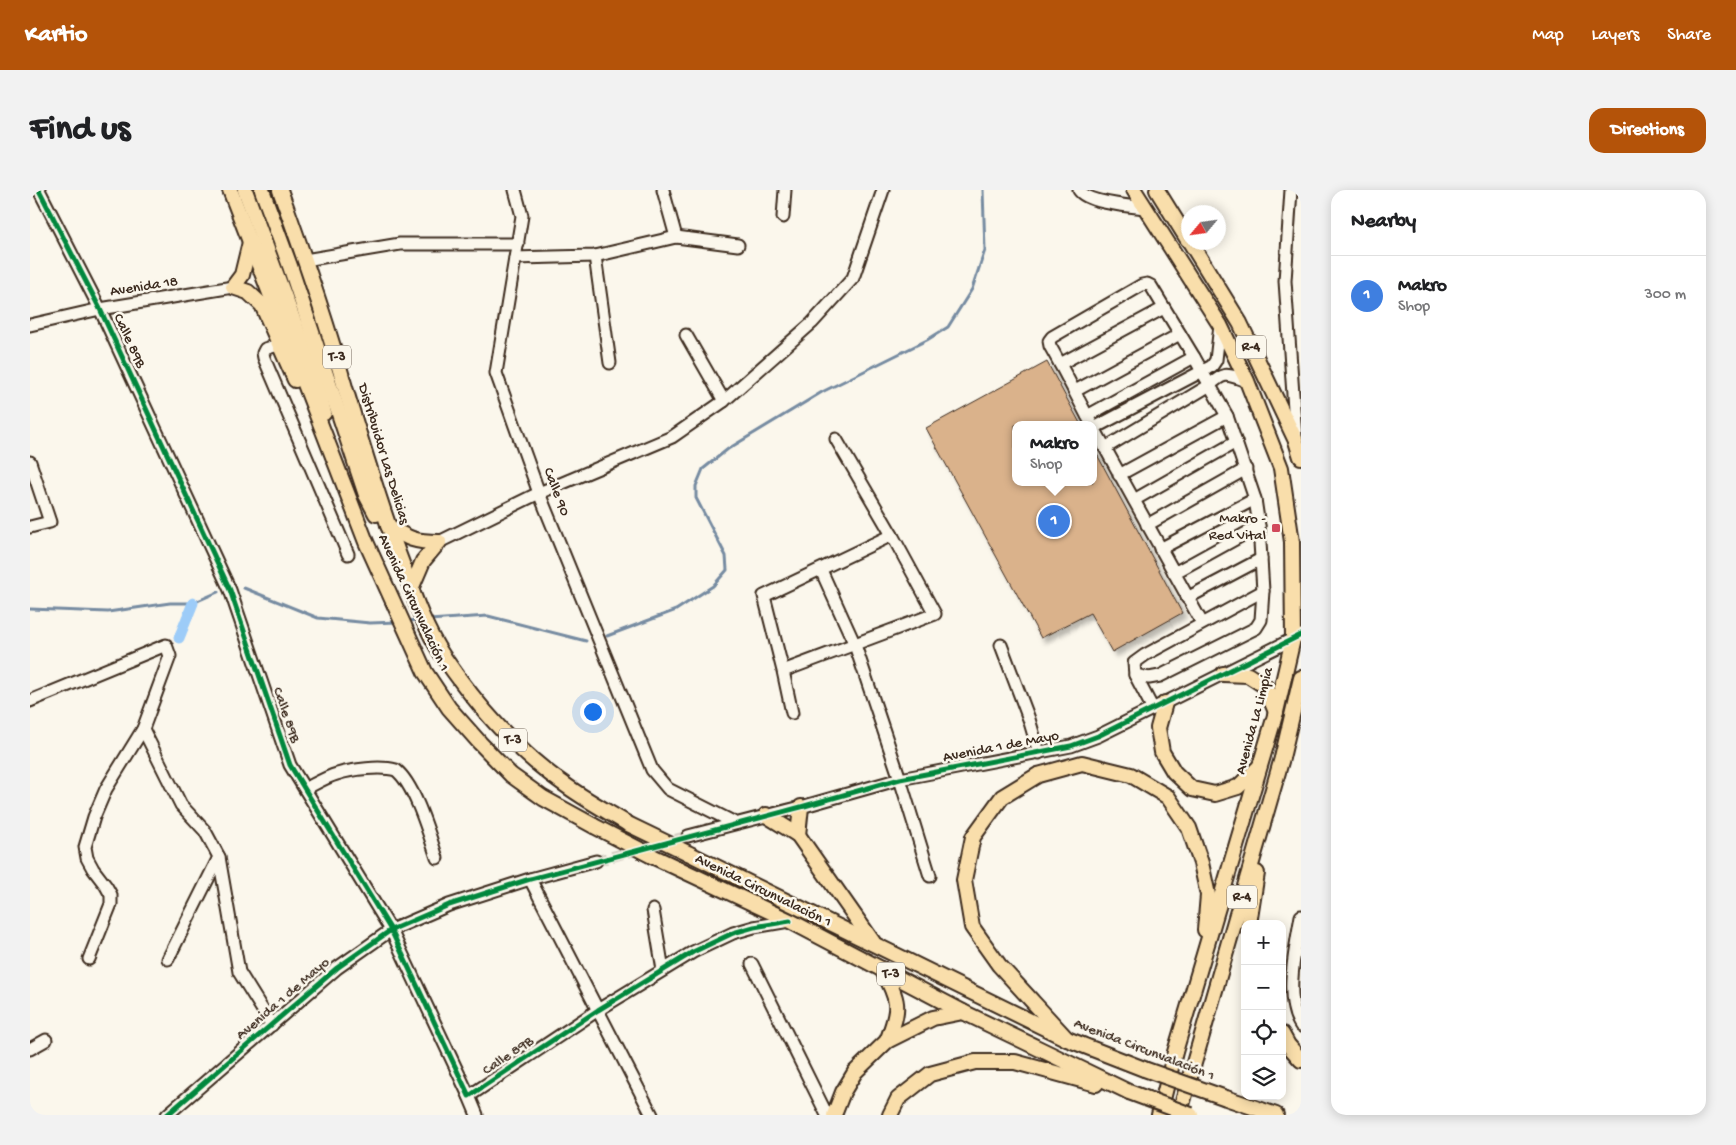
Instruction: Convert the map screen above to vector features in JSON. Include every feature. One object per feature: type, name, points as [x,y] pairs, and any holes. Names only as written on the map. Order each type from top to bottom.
[{"type":"main road","name":"T-3","points":[[230,190],[338,468]]},
{"type":"main road","points":[[245,190],[316,381],[338,468]]},
{"type":"main road","points":[[262,190],[290,266],[366,495],[399,557]]},
{"type":"main road","name":"Distribuidor Las Delicias","points":[[280,190],[336,354],[375,490],[399,557]]},
{"type":"main road","name":"Avenida La Limpia","points":[[1134,190],[1220,325],[1247,381],[1281,468],[1292,542],[1297,637],[1202,962]]},
{"type":"main road","name":"R-4","points":[[1157,190],[1181,228]]},
{"type":"main road","points":[[250,242],[242,275],[233,287],[248,292],[262,305],[278,345],[338,468]]},
{"type":"main road","name":"R-4","points":[[1195,250],[1240,322],[1296,441],[1301,457]]},
{"type":"main road","name":"Avenida Circunvalación 1","points":[[338,468],[366,542],[425,672],[449,708],[480,744],[511,775],[543,798],[594,826],[652,856],[790,921],[963,1012],[1129,1092],[1192,1115]]},
{"type":"main road","points":[[388,526],[408,539],[420,542],[439,542]]},
{"type":"main road","points":[[411,589],[422,561],[439,542]]},
{"type":"main road","name":"Avenida Circunvalación 1","points":[[399,557],[424,621],[442,654],[502,730],[533,760],[564,784],[628,824],[1067,1039],[1144,1069],[1276,1115]]},
{"type":"main road","points":[[1223,674],[1248,674],[1265,686],[1276,712]]},
{"type":"main road","name":"R-4","points":[[1179,1115],[1267,813],[1301,678]]},
{"type":"main road","points":[[1159,706],[1158,728],[1162,752],[1174,772],[1192,789],[1215,794],[1238,786],[1260,767]]},
{"type":"main road","points":[[1067,1039],[999,965],[972,927],[964,880],[973,837],[1002,796],[1038,775],[1082,763],[1131,775],[1168,797],[1188,828],[1201,863],[1208,895],[1202,962]]},
{"type":"main road","points":[[798,835],[801,807]]},
{"type":"main road","points":[[1250,920],[1267,813]]},
{"type":"main road","points":[[766,815],[798,835],[874,944]]},
{"type":"main road","name":"R-4","points":[[1159,1115],[1175,1052],[1202,962]]},
{"type":"main road","points":[[882,970],[894,992],[898,1012],[887,1040]]},
{"type":"main road","points":[[834,1115],[843,1092],[855,1072],[887,1040],[933,1018],[963,1012]]},
{"type":"main road","points":[[1286,1041],[1301,1060]]},
{"type":"main road","points":[[890,1115],[898,1099],[930,1074],[975,1062],[1016,1062],[1129,1092]]},
{"type":"street","name":"Calle 89B","points":[[39,190],[100,309],[230,590],[290,765],[391,930],[469,1096],[598,1010],[693,952],[733,933],[754,927],[790,921]]},
{"type":"street","name":"Calle 90","points":[[514,190],[522,216],[496,373],[539,492],[652,770],[668,788],[735,823]]},
{"type":"street","points":[[663,190],[676,237]]},
{"type":"street","points":[[783,217],[785,190]]},
{"type":"street","points":[[439,542],[539,492],[672,437],[724,400],[812,323],[853,278],[883,190]]},
{"type":"street","points":[[1079,190],[1082,195],[1091,199],[1146,208]]},
{"type":"street","points":[[1290,190],[1295,205],[1285,282],[1296,441]]},
{"type":"street","points":[[515,258],[594,256],[676,237],[738,245]]},
{"type":"street","points":[[305,260],[400,244],[518,244]]},
{"type":"street","points":[[594,256],[610,362]]},
{"type":"street","points":[[1090,421],[1050,346],[1049,340],[1052,336],[1142,284],[1151,286],[1227,416],[1255,499],[1259,526],[1263,590],[1261,620],[1256,628],[1160,676],[1150,678],[1135,676]]},
{"type":"street","name":"Avenida 18","points":[[30,325],[100,309],[233,287]]},
{"type":"street","points":[[1060,364],[1164,308]]},
{"type":"street","points":[[1097,421],[1212,366],[1216,360],[1220,325]]},
{"type":"street","points":[[1074,390],[1180,334]]},
{"type":"street","points":[[686,335],[724,400]]},
{"type":"street","points":[[278,345],[265,349],[263,353],[264,358],[348,554]]},
{"type":"street","points":[[1096,421],[1194,357]]},
{"type":"street","points":[[1105,448],[1210,385],[1220,376],[1226,374],[1247,381]]},
{"type":"street","points":[[1119,474],[1227,416]]},
{"type":"street","points":[[1097,434],[1202,623]]},
{"type":"street","points":[[783,671],[855,646],[935,614],[836,439]]},
{"type":"street","points":[[1134,500],[1236,442]]},
{"type":"street","points":[[30,462],[50,522],[30,526]]},
{"type":"street","points":[[1147,525],[1246,469]]},
{"type":"street","points":[[1160,549],[1255,499]]},
{"type":"street","points":[[1174,573],[1259,526]]},
{"type":"street","points":[[792,713],[764,596],[892,535]]},
{"type":"street","points":[[1187,598],[1261,558]]},
{"type":"street","points":[[821,570],[855,646],[900,779],[930,876]]},
{"type":"street","points":[[1159,706],[1135,676],[1134,663],[1145,655],[1263,590]]},
{"type":"street","name":"Avenida 1 de Mayo","points":[[688,836],[900,779],[1071,746],[1098,736],[1297,637]]},
{"type":"street","points":[[30,701],[166,645],[170,656],[143,730],[106,789],[94,817],[85,847],[87,858],[111,895],[111,904],[90,959]]},
{"type":"street","points":[[1001,645],[1029,719],[1039,752]]},
{"type":"street","points":[[143,730],[181,804],[205,831],[219,857],[239,972],[272,1024]]},
{"type":"street","points":[[304,789],[336,774],[381,768],[396,770],[404,778],[416,803],[437,858]]},
{"type":"street","points":[[168,959],[219,857]]},
{"type":"street","name":"Avenida 1 de Mayo","points":[[166,1115],[337,968],[391,930],[449,905],[530,879],[596,861]]},
{"type":"street","points":[[530,879],[652,1115]]},
{"type":"street","points":[[653,910],[663,970]]},
{"type":"street","points":[[1301,916],[1292,970],[1293,1000],[1301,1026]]},
{"type":"street","points":[[752,964],[827,1115]]},
{"type":"street","points":[[30,1049],[46,1040]]},
{"type":"street","points":[[469,1096],[476,1115]]},
{"type":"building","points":[[1047,362],[1079,421],[1012,421],[1012,486],[1097,486],[1097,454],[1182,613],[1112,652],[1090,613],[1041,638],[926,428]]},
{"type":"waterway","points":[[607,636],[676,610],[713,586],[727,570],[726,556],[696,498],[696,486],[703,469],[728,449],[822,392],[927,340],[948,327],[972,289],[985,250],[983,190]]},
{"type":"waterway","points":[[244,588],[318,618],[370,623],[398,622]]},
{"type":"waterway","points":[[30,609],[108,612],[170,603],[193,603],[218,592]]},
{"type":"waterway","points":[[179,638],[193,603]]},
{"type":"waterway","points":[[429,620],[488,616],[586,641]]},
{"type":"waterway","points":[[406,621],[420,620]]},
{"type":"tunnel","points":[[596,861],[688,836]]},
{"type":"cycle path","points":[[39,190],[100,309],[230,590],[290,765],[391,930],[469,1096],[598,1010],[693,952],[733,933],[754,927],[790,921]]},
{"type":"cycle path","points":[[167,1115],[337,968],[391,930],[449,905],[530,879],[900,779],[1071,746],[1098,736],[1301,635]]},
{"type":"place","name":"Makro","points":[[1054,521]]},
{"type":"place","name":"Makro - Red Vital","points":[[1276,528]]}]
